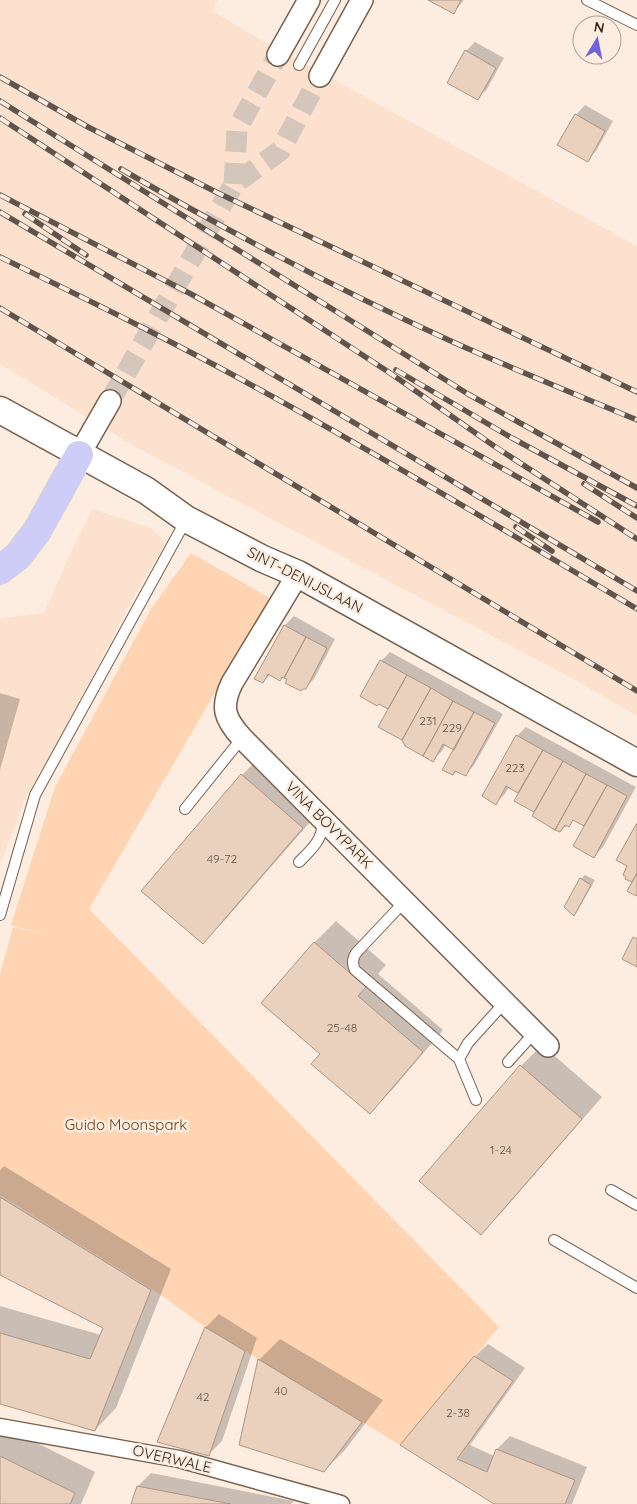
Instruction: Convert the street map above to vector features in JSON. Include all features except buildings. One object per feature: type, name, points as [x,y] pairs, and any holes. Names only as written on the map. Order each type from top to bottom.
[{"type":"main road","points":[[0,570],[18,556],[37,531],[79,455]]},
{"type":"street","points":[[278,55],[309,0]]},
{"type":"street","points":[[320,76],[362,0]]},
{"type":"street","points":[[79,455],[110,401]]},
{"type":"street","name":"SINT-DENIJSLAAN","points":[[0,410],[147,491],[186,519],[263,559],[298,574],[637,764]]},
{"type":"street","name":"VINA BOVYPARK","points":[[298,574],[228,691],[225,700],[226,714],[229,721],[242,738],[542,1039]]},
{"type":"street","name":"OVERWALE","points":[[0,1427],[179,1459],[341,1504]]},
{"type":"lane","points":[[300,65],[335,0]]},
{"type":"lane","points":[[587,0],[637,26]]},
{"type":"lane","points":[[0,915],[35,795],[186,519]]},
{"type":"lane","points":[[185,809],[242,738]]},
{"type":"lane","points":[[299,862],[318,842],[322,831],[322,822],[317,812]]},
{"type":"lane","points":[[405,901],[356,953],[353,966],[355,970],[459,1059],[476,1100]]},
{"type":"lane","points":[[459,1059],[468,1043],[505,1002]]},
{"type":"lane","points":[[508,1062],[542,1039]]},
{"type":"lane","points":[[611,1190],[637,1205]]},
{"type":"lane","points":[[554,1240],[637,1288]]},
{"type":"shaded area","points":[[0,0],[218,0],[212,11],[637,246],[637,716],[577,681],[134,446],[0,364]]},
{"type":"shaded area","points":[[92,509],[153,529],[166,544],[135,594],[55,748],[26,797],[0,865],[0,618],[44,613]]},
{"type":"green space","name":"Guido Moonspark","points":[[191,553],[270,598],[89,909],[499,1327],[400,1445],[205,1327],[158,1293],[0,1195],[0,974],[13,927],[48,935],[11,925],[55,787],[151,609]]},
{"type":"tunnel","points":[[234,184],[237,129],[278,55]]},
{"type":"tunnel","points":[[110,401],[234,184],[280,151],[320,76]]},
{"type":"railway","points":[[0,77],[88,127],[218,193],[637,392]]},
{"type":"railway","points":[[0,101],[468,394],[637,488]]},
{"type":"railway","points":[[0,118],[390,373],[494,446],[637,539]]},
{"type":"railway","points":[[121,169],[243,238],[368,302],[521,372],[637,420]]},
{"type":"railway","points":[[0,195],[191,294],[598,522]]},
{"type":"railway","points":[[0,212],[637,591]]},
{"type":"railway","points":[[25,214],[86,255]]},
{"type":"railway","points":[[0,257],[97,304],[255,387],[637,609]]},
{"type":"railway","points":[[0,308],[637,691]]},
{"type":"railway","points":[[396,370],[512,438],[637,506]]},
{"type":"railway","points":[[584,484],[637,518]]},
{"type":"railway","points":[[516,527],[552,551]]}]
